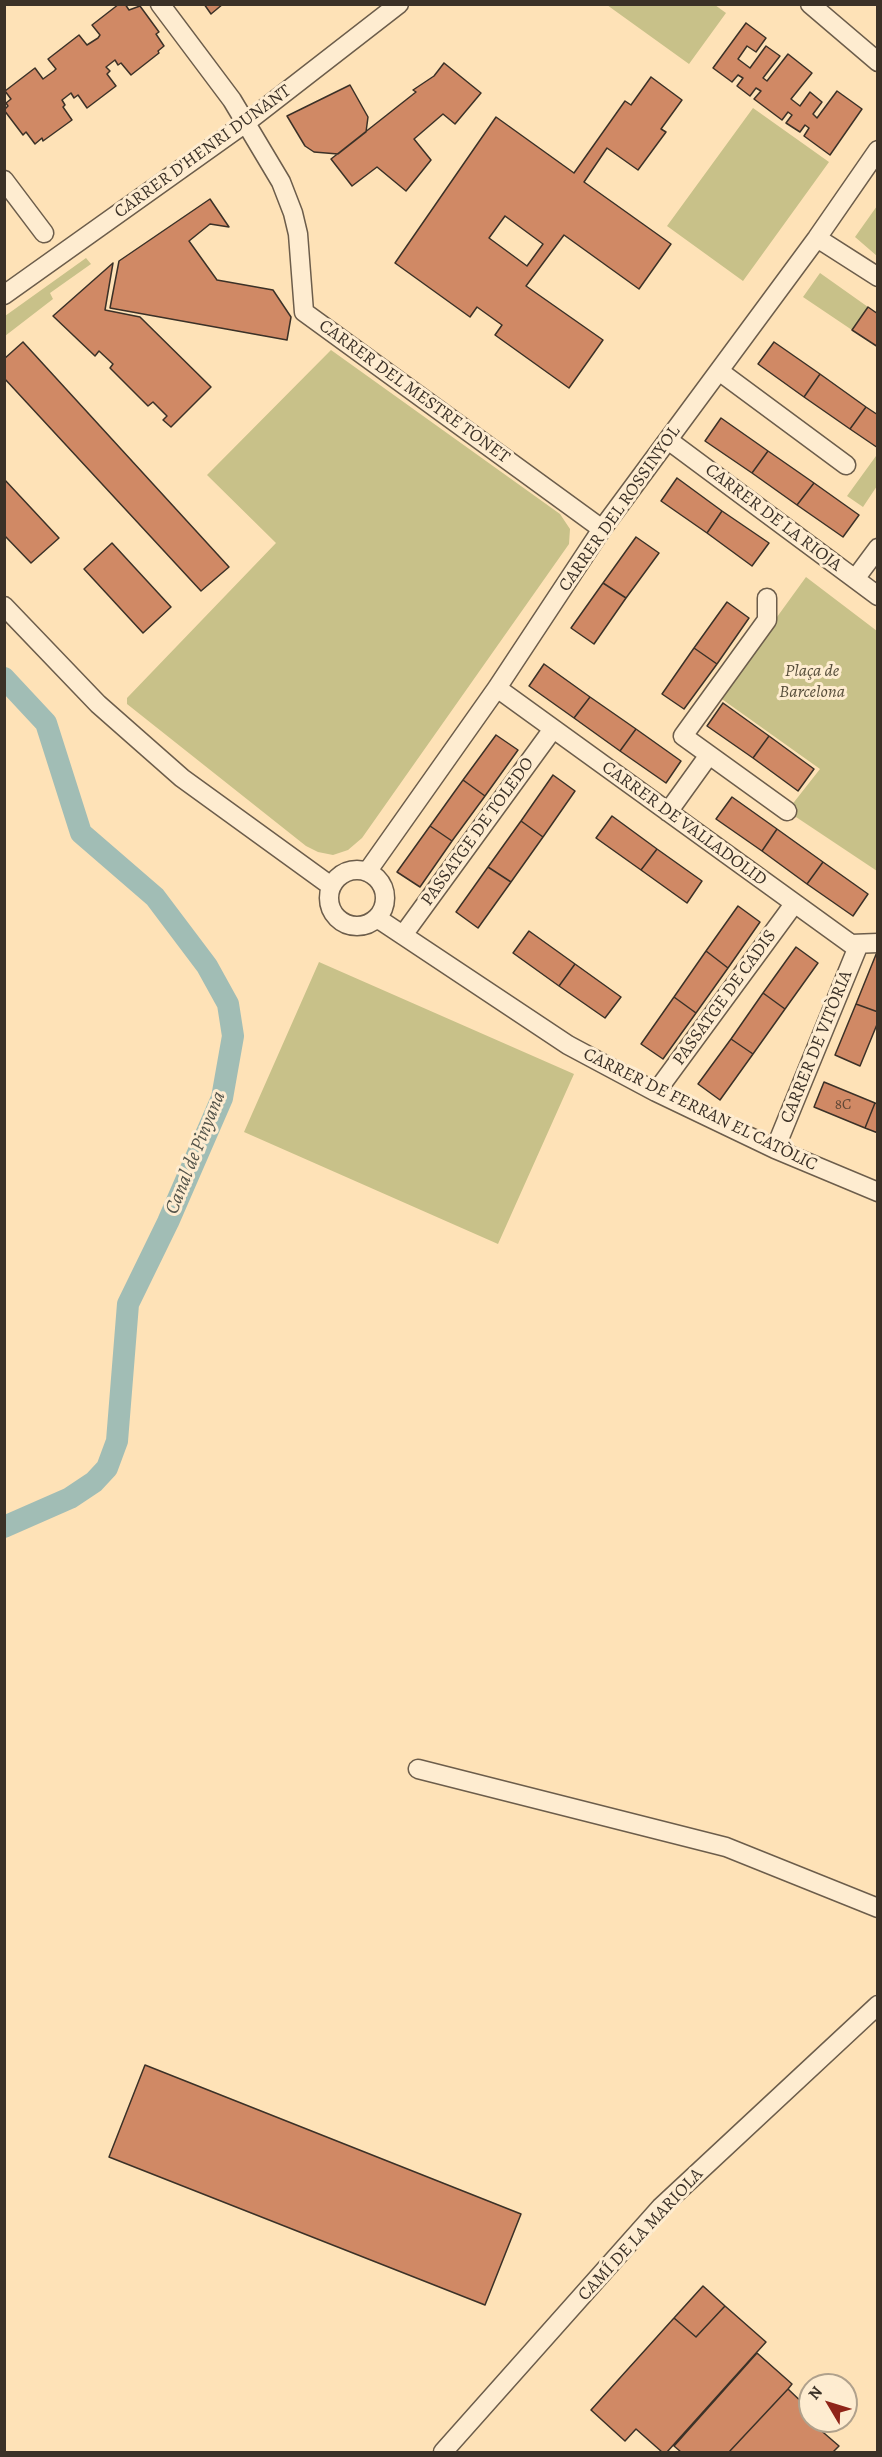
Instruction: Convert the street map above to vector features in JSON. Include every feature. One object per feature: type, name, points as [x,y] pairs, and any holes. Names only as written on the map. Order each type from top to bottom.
[{"type":"street","name":"CARRER DEL MESTRE TONET","points":[[160,4],[247,122],[256,144],[281,182],[294,213],[302,258],[304,312],[602,529]]},
{"type":"street","name":"CARRER D'HENRI DUNANT","points":[[4,295],[247,122],[399,4]]},
{"type":"street","points":[[810,4],[878,62]]},
{"type":"street","name":"CARRER DEL ROSSINYOL","points":[[367,872],[497,688],[602,529],[818,238],[878,150]]},
{"type":"street","points":[[4,180],[44,233]]},
{"type":"street","points":[[818,238],[878,277]]},
{"type":"street","points":[[719,371],[846,465]]},
{"type":"street","name":"CARRER DE LA RIOJA","points":[[668,440],[878,596]]},
{"type":"street","points":[[855,579],[878,548]]},
{"type":"street","points":[[767,598],[767,620],[683,736],[787,811]]},
{"type":"street","points":[[4,606],[98,704],[182,778],[331,886]]},
{"type":"street","name":"CARRER DE VALLADOLID","points":[[497,688],[851,944],[868,944]]},
{"type":"street","name":"PASSATGE DE TOLEDO","points":[[403,936],[552,729]]},
{"type":"street","points":[[668,812],[709,755]]},
{"type":"street","points":[[352,870],[367,872],[376,878],[384,893],[385,902],[377,918],[361,926],[344,924],[337,918],[329,903],[331,886],[344,873],[352,870]]},
{"type":"street","name":"PASSATGE DE CADIS","points":[[656,1092],[794,904]]},
{"type":"street","name":"CARRER DE FERRAN EL CATÒLIC","points":[[377,918],[568,1045],[656,1092],[775,1149],[878,1192]]},
{"type":"street","name":"CARRER DE VITÒRIA","points":[[775,1149],[868,944]]},
{"type":"street","points":[[418,1769],[726,1847],[878,1908]]},
{"type":"street","name":"CAMÍ DE LA MARIOLA","points":[[443,2452],[662,2207],[878,2005]]},
{"type":"green space","points":[[607,5],[715,5],[726,13],[689,64]]},
{"type":"green space","points":[[753,108],[829,162],[743,281],[667,226]]},
{"type":"green space","points":[[877,206],[877,256],[855,237]]},
{"type":"green space","points":[[86,258],[91,264],[50,293],[53,299],[5,336],[5,316]]},
{"type":"green space","points":[[820,273],[868,307],[852,330],[803,297]]},
{"type":"green space","points":[[331,350],[560,514],[570,529],[569,544],[362,838],[348,850],[333,855],[318,852],[306,846],[127,704],[127,698],[276,543],[207,475]]},
{"type":"green space","points":[[876,456],[877,486],[863,507],[847,496]]},
{"type":"green space","name":"Plaça de Barcelona","points":[[806,577],[877,631],[877,871],[787,811],[820,769],[719,697]]},
{"type":"green space","points":[[319,962],[574,1074],[498,1244],[244,1132]]},
{"type":"building","points":[[119,4],[125,4],[129,10],[140,6],[159,32],[156,34],[164,46],[158,51],[159,53],[131,75],[121,63],[118,65],[115,60],[106,67],[110,71],[107,74],[116,86],[87,108],[78,95],[74,98],[71,93],[62,100],[65,105],[63,107],[72,120],[43,141],[42,138],[35,144],[26,132],[23,135],[4,110],[8,106],[6,103],[11,99],[5,91],[35,68],[43,79],[54,71],[56,69],[48,59],[79,35],[87,45],[98,38],[100,35],[92,25]]},
{"type":"building","points":[[204,4],[223,4],[211,14]]},
{"type":"building","points":[[746,23],[766,38],[756,52],[747,46],[738,59],[750,68],[766,46],[780,56],[763,78],[767,81],[788,54],[812,73],[791,99],[800,106],[810,92],[822,102],[813,114],[817,118],[837,91],[862,109],[830,155],[804,136],[809,128],[805,125],[800,132],[786,123],[792,115],[788,112],[782,120],[754,99],[761,91],[756,88],[750,96],[737,86],[743,78],[738,75],[732,82],[713,68]]},
{"type":"building","points":[[444,63],[481,93],[455,124],[443,114],[414,139],[431,160],[406,191],[377,167],[352,186],[331,159],[416,92],[413,90],[434,76]]},
{"type":"building","points":[[651,77],[682,100],[661,129],[666,132],[638,170],[607,148],[584,182],[671,244],[639,289],[564,235],[526,286],[603,340],[569,388],[495,335],[502,325],[477,307],[470,317],[395,263],[496,117],[574,173],[625,101],[631,105]],"holes":[[[505,216],[543,244],[527,266],[489,238]]]},
{"type":"building","points":[[350,85],[368,117],[366,132],[338,154],[314,152],[305,146],[287,116]]},
{"type":"building","points":[[210,199],[229,227],[210,224],[189,241],[217,280],[273,290],[291,317],[287,340],[110,308],[119,261]]},
{"type":"building","points":[[113,263],[105,310],[140,317],[211,387],[171,427],[163,420],[167,416],[153,402],[148,406],[110,368],[113,364],[99,351],[95,356],[53,316]]},
{"type":"building","points":[[868,307],[878,314],[878,347],[852,330]]},
{"type":"building","points":[[23,342],[229,567],[201,591],[4,378],[4,359]]},
{"type":"building","points":[[774,342],[820,374],[804,397],[758,364]]},
{"type":"building","points":[[820,374],[866,407],[850,429],[804,397]]},
{"type":"building","points":[[866,407],[878,415],[878,448],[850,429]]},
{"type":"building","points":[[721,418],[768,451],[752,473],[705,441]]},
{"type":"building","points":[[768,451],[814,483],[797,505],[752,473]]},
{"type":"building","points":[[677,478],[722,511],[707,533],[661,501]]},
{"type":"building","points":[[4,479],[59,538],[31,563],[4,535]]},
{"type":"building","points":[[814,483],[859,515],[843,537],[797,505]]},
{"type":"building","points":[[722,511],[769,543],[752,566],[707,533]]},
{"type":"building","points":[[636,537],[659,553],[626,598],[603,583]]},
{"type":"building","points":[[112,543],[171,607],[143,633],[84,569]]},
{"type":"building","points":[[603,583],[626,598],[594,644],[571,628]]},
{"type":"building","points":[[727,602],[749,618],[717,664],[694,648]]},
{"type":"building","points":[[694,648],[717,664],[684,709],[662,694]]},
{"type":"building","points":[[544,664],[590,697],[574,718],[529,686]]},
{"type":"building","points":[[590,697],[636,729],[620,751],[574,718]]},
{"type":"building","points":[[723,703],[769,736],[753,758],[707,726]]},
{"type":"building","points":[[636,729],[681,761],[666,783],[620,751]]},
{"type":"building","points":[[496,735],[518,750],[485,796],[463,780]]},
{"type":"building","points":[[769,736],[814,769],[798,791],[753,758]]},
{"type":"building","points":[[553,775],[575,791],[543,837],[521,821]]},
{"type":"building","points":[[463,780],[485,796],[452,841],[430,826]]},
{"type":"building","points":[[732,797],[777,829],[762,851],[716,819]]},
{"type":"building","points":[[612,816],[657,849],[641,870],[596,838]]},
{"type":"building","points":[[521,821],[543,837],[511,882],[488,867]]},
{"type":"building","points":[[430,826],[452,841],[420,887],[397,872]]},
{"type":"building","points":[[777,829],[823,862],[807,884],[762,851]]},
{"type":"building","points":[[657,849],[702,881],[687,903],[641,870]]},
{"type":"building","points":[[823,862],[868,894],[853,916],[807,884]]},
{"type":"building","points":[[488,867],[511,882],[478,928],[456,912]]},
{"type":"building","points":[[738,906],[760,922],[728,968],[706,951]]},
{"type":"building","points":[[529,931],[575,964],[559,986],[513,953]]},
{"type":"building","points":[[796,947],[818,963],[785,1009],[763,993]]},
{"type":"building","points":[[706,951],[728,968],[696,1013],[674,997]]},
{"type":"building","points":[[878,952],[878,1012],[856,1004]]},
{"type":"building","points":[[575,964],[621,997],[605,1018],[559,986]]},
{"type":"building","points":[[763,993],[785,1009],[753,1054],[731,1039]]},
{"type":"building","points":[[674,997],[696,1013],[663,1059],[641,1044]]},
{"type":"building","points":[[856,1004],[878,1012],[878,1022],[860,1066],[835,1055]]},
{"type":"building","points":[[731,1039],[753,1054],[720,1100],[698,1084]]},
{"type":"building","points":[[824,1082],[875,1103],[865,1128],[814,1107]]},
{"type":"building","points":[[875,1103],[878,1104],[878,1133],[865,1128]]},
{"type":"building","points":[[145,2065],[521,2214],[485,2305],[109,2157]]},
{"type":"building","points":[[703,2286],[725,2306],[696,2337],[674,2318]]},
{"type":"building","points":[[725,2306],[766,2342],[667,2452],[662,2452],[636,2429],[625,2441],[591,2410],[674,2318],[696,2337]]},
{"type":"building","points":[[757,2353],[792,2384],[729,2452],[681,2452],[674,2446]]},
{"type":"building","points":[[788,2389],[798,2399],[798,2433],[824,2433],[839,2446],[833,2452],[729,2452]]},
{"type":"waterway","name":"Canal de Pinyana","points":[[4,678],[46,723],[81,833],[155,897],[207,966],[228,1004],[233,1036],[222,1098],[168,1222],[128,1304],[117,1441],[107,1468],[94,1482],[70,1498],[4,1527]]}]
